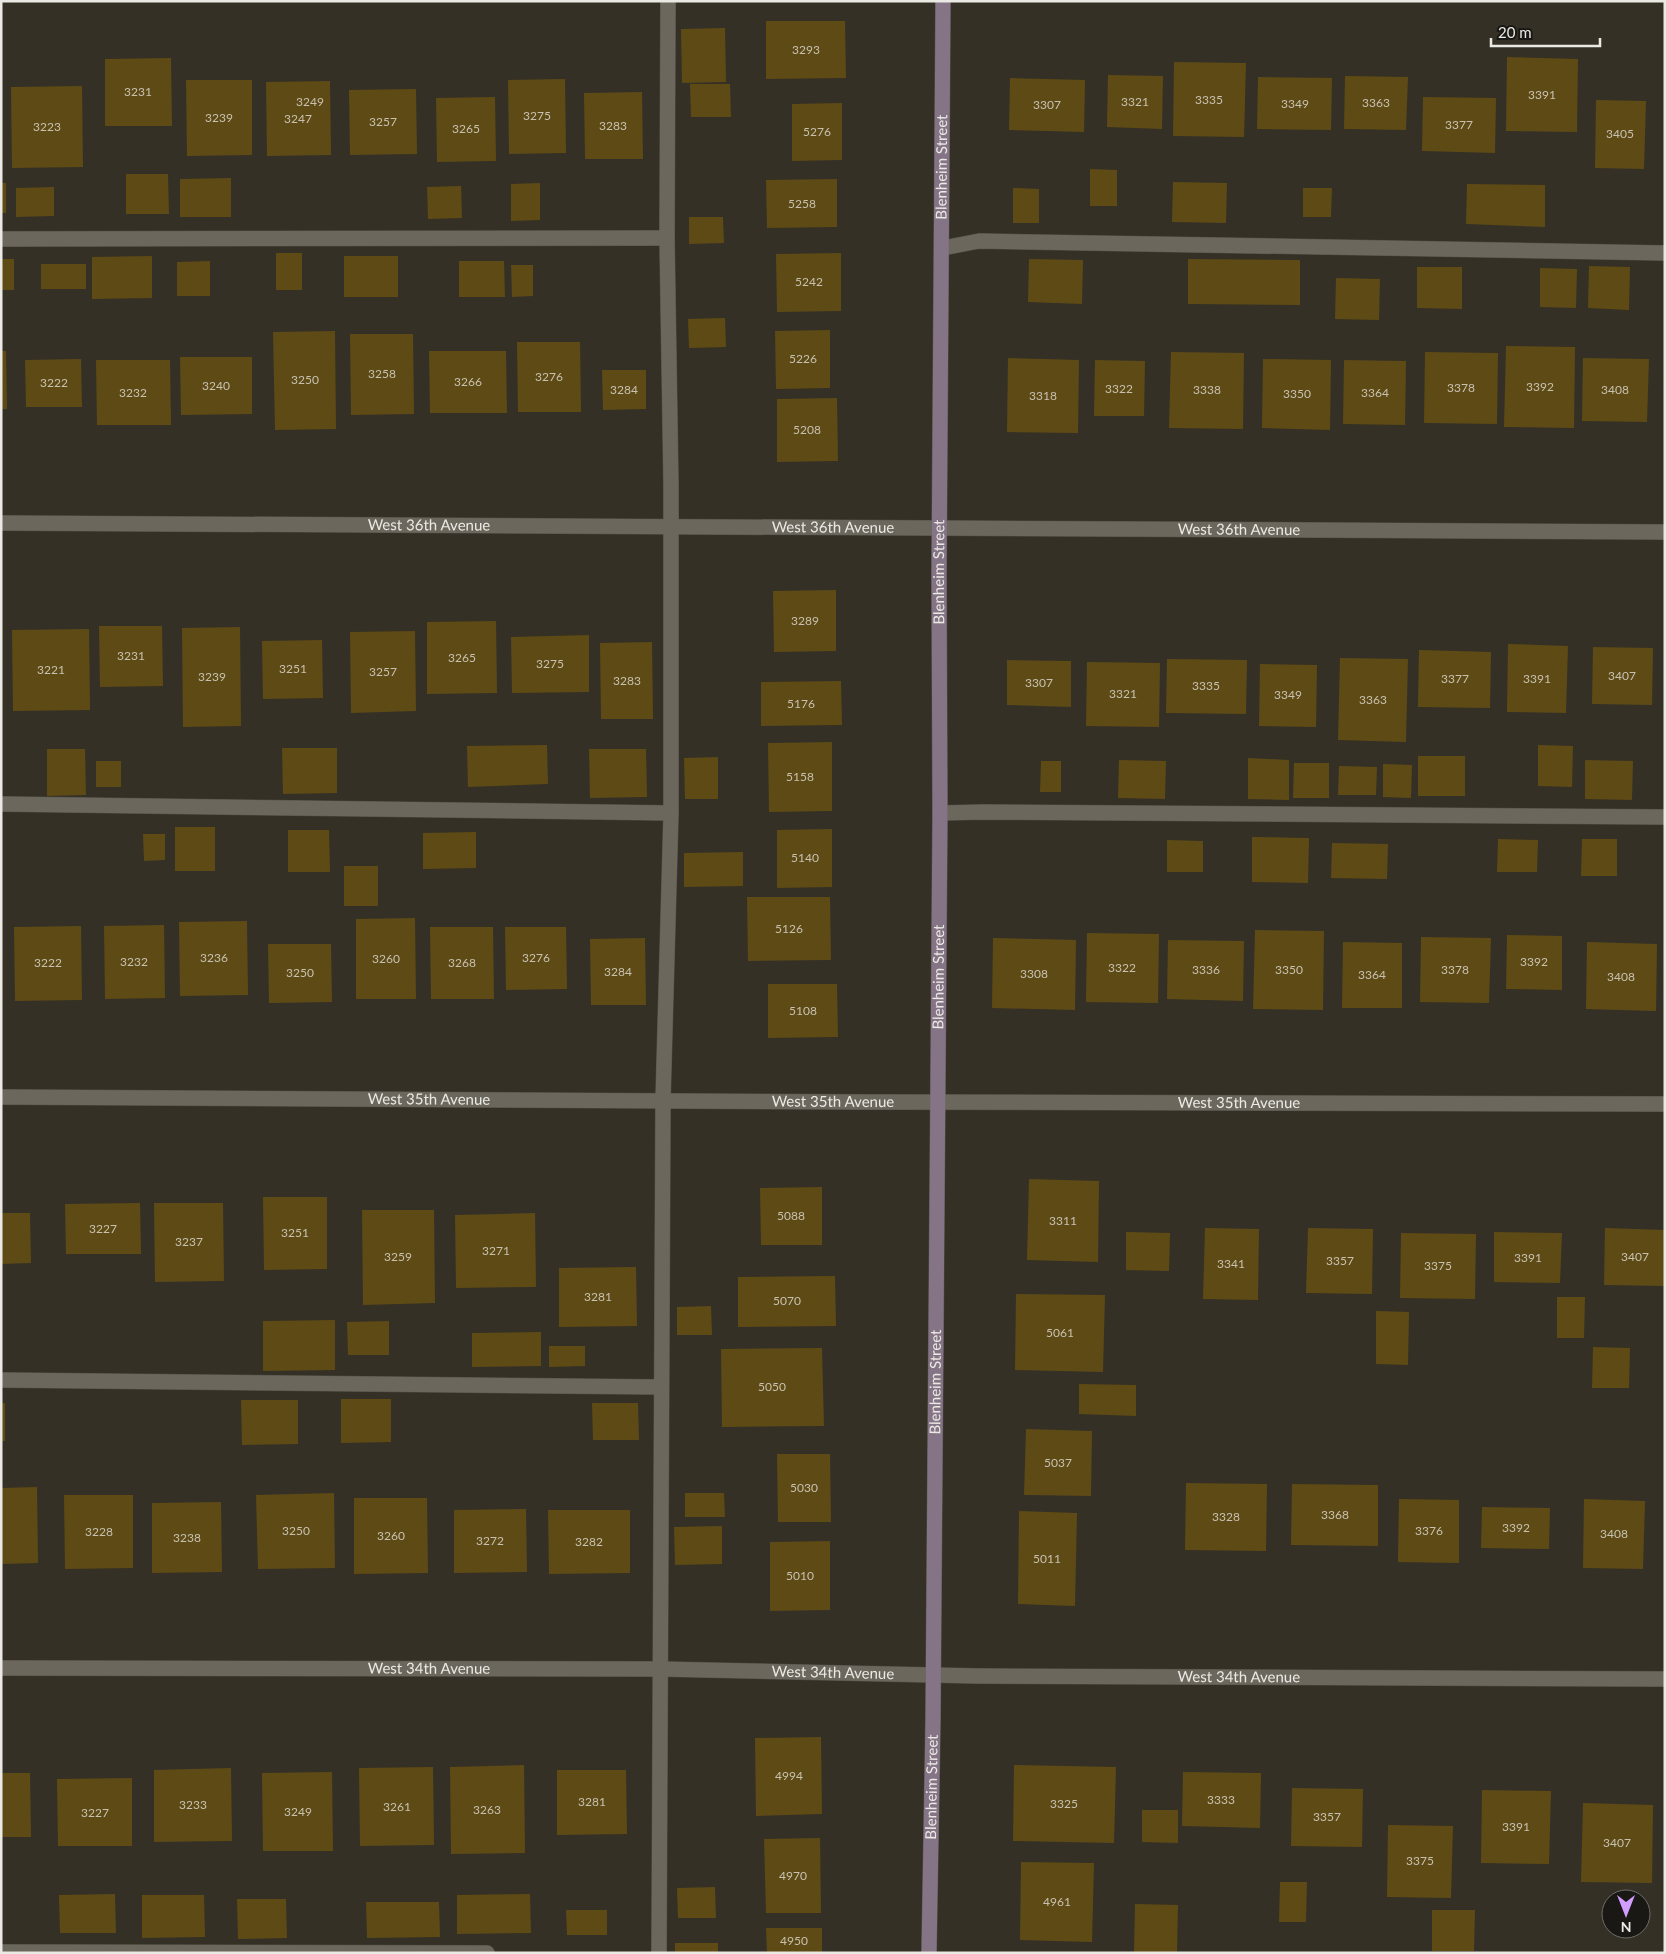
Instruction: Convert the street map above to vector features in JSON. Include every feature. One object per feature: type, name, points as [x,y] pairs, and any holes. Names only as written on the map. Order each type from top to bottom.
[{"type":"street","points":[[658,1953],[663,1100],[671,813],[667,238],[668,1]]},
{"type":"street","name":"Blenheim Street","points":[[929,1953],[934,1674],[943,1]]},
{"type":"street","points":[[1,239],[667,238]]},
{"type":"street","points":[[943,248],[979,241],[1665,252]]},
{"type":"street","name":"West 36th Avenue","points":[[1,523],[1665,532]]},
{"type":"street","points":[[1,804],[671,813]]},
{"type":"street","points":[[940,813],[1665,817]]},
{"type":"street","name":"West 35th Avenue","points":[[1,1096],[1665,1104]]},
{"type":"street","points":[[1,1380],[661,1386]]},
{"type":"street","name":"West 34th Avenue","points":[[1,1668],[660,1669],[934,1674],[1665,1679]]},
{"type":"street","points":[[1,1952],[487,1953]]},
{"type":"building","points":[[766,21],[845,21],[846,78],[766,79]]},
{"type":"building","points":[[725,28],[726,82],[682,83],[681,29]]},
{"type":"building","points":[[1507,57],[1578,59],[1577,132],[1506,131]]},
{"type":"building","points":[[171,58],[172,126],[105,126],[105,59]]},
{"type":"building","points":[[1174,62],[1246,63],[1244,137],[1173,136]]},
{"type":"building","points":[[1108,75],[1163,76],[1162,129],[1107,127]]},
{"type":"building","points":[[1345,76],[1408,77],[1406,130],[1344,129]]},
{"type":"building","points":[[1258,77],[1332,78],[1331,130],[1257,129]]},
{"type":"building","points":[[1010,78],[1085,80],[1084,132],[1009,130]]},
{"type":"building","points":[[565,79],[566,153],[509,154],[508,80]]},
{"type":"building","points":[[186,80],[252,80],[252,155],[187,156]]},
{"type":"building","points":[[330,81],[331,155],[267,156],[266,82]]},
{"type":"building","points":[[690,84],[730,84],[731,117],[691,117]]},
{"type":"building","points":[[82,86],[83,167],[12,168],[11,87]]},
{"type":"building","points":[[416,89],[417,154],[350,155],[349,90]]},
{"type":"building","points":[[642,92],[643,159],[585,159],[584,93]]},
{"type":"building","points":[[495,97],[496,161],[437,162],[436,98]]},
{"type":"building","points":[[1423,97],[1496,98],[1495,153],[1422,151]]},
{"type":"building","points":[[1596,100],[1646,101],[1644,169],[1595,168]]},
{"type":"building","points":[[842,103],[842,160],[792,161],[792,104]]},
{"type":"building","points":[[1090,169],[1117,170],[1117,206],[1090,206]]},
{"type":"building","points":[[126,174],[168,174],[169,214],[126,214]]},
{"type":"building","points":[[231,178],[231,217],[180,217],[180,179]]},
{"type":"building","points":[[837,179],[837,227],[767,228],[766,180]]},
{"type":"building","points":[[1173,182],[1227,183],[1226,223],[1172,222]]},
{"type":"building","points":[[1,183],[6,183],[6,213],[1,213]]},
{"type":"building","points":[[540,183],[540,220],[511,221],[511,184]]},
{"type":"building","points":[[1467,184],[1545,185],[1545,227],[1466,224]]},
{"type":"building","points":[[461,186],[462,218],[428,219],[427,187]]},
{"type":"building","points":[[54,187],[54,216],[16,217],[16,188]]},
{"type":"building","points":[[1013,188],[1039,189],[1039,223],[1013,223]]},
{"type":"building","points":[[1303,188],[1332,188],[1331,217],[1303,217]]},
{"type":"building","points":[[689,217],[723,217],[724,243],[689,244]]},
{"type":"building","points":[[276,253],[302,253],[302,290],[276,290]]},
{"type":"building","points":[[841,253],[841,311],[777,312],[776,254]]},
{"type":"building","points":[[152,256],[152,298],[92,299],[92,257]]},
{"type":"building","points":[[344,256],[398,256],[398,297],[344,297]]},
{"type":"building","points":[[1,259],[14,259],[14,290],[1,290]]},
{"type":"building","points":[[1029,259],[1083,260],[1082,304],[1028,302]]},
{"type":"building","points":[[1188,259],[1300,260],[1300,305],[1188,304]]},
{"type":"building","points":[[210,261],[210,296],[177,296],[177,262]]},
{"type":"building","points":[[459,261],[504,261],[505,297],[459,297]]},
{"type":"building","points":[[41,264],[86,264],[86,289],[41,289]]},
{"type":"building","points":[[511,265],[533,265],[533,296],[512,297]]},
{"type":"building","points":[[1589,266],[1630,267],[1629,310],[1588,308]]},
{"type":"building","points":[[1417,267],[1462,267],[1462,309],[1417,308]]},
{"type":"building","points":[[1540,268],[1577,269],[1576,308],[1540,307]]},
{"type":"building","points":[[1336,278],[1380,279],[1379,320],[1335,319]]},
{"type":"building","points":[[725,318],[726,347],[689,348],[688,319]]},
{"type":"building","points":[[830,330],[830,388],[776,389],[775,331]]},
{"type":"building","points":[[335,331],[336,429],[275,430],[273,332]]},
{"type":"building","points":[[350,334],[413,334],[414,414],[351,415]]},
{"type":"building","points":[[517,342],[580,342],[581,412],[518,412]]},
{"type":"building","points":[[1506,346],[1575,347],[1574,428],[1504,427]]},
{"type":"building","points":[[1,351],[6,351],[7,409],[1,409]]},
{"type":"building","points":[[429,351],[506,351],[507,413],[430,413]]},
{"type":"building","points":[[1171,352],[1244,353],[1243,429],[1169,428]]},
{"type":"building","points":[[1425,352],[1498,353],[1497,424],[1424,423]]},
{"type":"building","points":[[180,357],[252,357],[252,414],[181,415]]},
{"type":"building","points":[[1008,358],[1079,360],[1078,433],[1007,432]]},
{"type":"building","points":[[1583,358],[1649,359],[1647,422],[1582,421]]},
{"type":"building","points":[[81,359],[82,407],[26,407],[25,360]]},
{"type":"building","points":[[1263,359],[1331,360],[1330,430],[1262,428]]},
{"type":"building","points":[[96,360],[170,360],[171,425],[97,425]]},
{"type":"building","points":[[1095,360],[1145,361],[1144,416],[1094,416]]},
{"type":"building","points":[[1344,360],[1406,361],[1405,425],[1343,424]]},
{"type":"building","points":[[602,370],[646,370],[646,409],[603,410]]},
{"type":"building","points":[[837,398],[838,461],[777,462],[777,399]]},
{"type":"building","points":[[836,590],[836,651],[774,652],[773,591]]},
{"type":"building","points":[[496,621],[497,693],[427,694],[427,622]]},
{"type":"building","points":[[99,626],[162,626],[163,686],[100,687]]},
{"type":"building","points":[[240,627],[241,726],[183,727],[182,628]]},
{"type":"building","points":[[89,629],[90,710],[13,711],[12,630]]},
{"type":"building","points":[[415,631],[416,711],[351,713],[350,632]]},
{"type":"building","points":[[589,635],[589,692],[512,693],[511,637]]},
{"type":"building","points":[[322,640],[323,698],[263,699],[262,641]]},
{"type":"building","points":[[652,642],[653,719],[601,719],[600,643]]},
{"type":"building","points":[[1508,644],[1568,646],[1566,713],[1507,712]]},
{"type":"building","points":[[1593,647],[1653,648],[1652,705],[1592,704]]},
{"type":"building","points":[[1419,650],[1491,652],[1490,708],[1418,707]]},
{"type":"building","points":[[1340,658],[1408,659],[1406,742],[1338,740]]},
{"type":"building","points":[[1167,659],[1247,660],[1246,714],[1166,713]]},
{"type":"building","points":[[1007,660],[1071,661],[1071,707],[1007,705]]},
{"type":"building","points":[[1087,662],[1160,663],[1159,727],[1086,726]]},
{"type":"building","points":[[1260,664],[1317,665],[1316,727],[1259,726]]},
{"type":"building","points":[[841,681],[842,725],[761,726],[761,682]]},
{"type":"building","points":[[832,742],[832,811],[769,812],[768,743]]},
{"type":"building","points":[[547,745],[548,784],[468,787],[467,746]]},
{"type":"building","points":[[1538,745],[1573,746],[1572,787],[1538,786]]},
{"type":"building","points":[[282,748],[337,748],[337,793],[283,794]]},
{"type":"building","points":[[47,749],[85,749],[86,795],[47,796]]},
{"type":"building","points":[[589,749],[646,749],[647,797],[590,798]]},
{"type":"building","points":[[1418,756],[1465,756],[1465,796],[1418,796]]},
{"type":"building","points":[[718,757],[718,799],[685,799],[684,758]]},
{"type":"building","points":[[1248,758],[1289,760],[1289,800],[1248,799]]},
{"type":"building","points":[[1119,760],[1166,761],[1165,799],[1118,798]]},
{"type":"building","points":[[1585,760],[1633,761],[1632,800],[1585,799]]},
{"type":"building","points":[[96,761],[121,761],[121,787],[96,787]]},
{"type":"building","points":[[1041,761],[1061,761],[1061,792],[1040,792]]},
{"type":"building","points":[[1294,763],[1329,763],[1329,798],[1293,798]]},
{"type":"building","points":[[1383,764],[1412,765],[1411,798],[1383,797]]},
{"type":"building","points":[[1339,766],[1377,767],[1376,795],[1338,795]]},
{"type":"building","points":[[175,827],[215,827],[215,871],[175,871]]},
{"type":"building","points":[[832,829],[832,887],[777,888],[777,830]]},
{"type":"building","points":[[288,830],[329,830],[330,872],[288,872]]},
{"type":"building","points":[[476,832],[476,868],[423,869],[423,833]]},
{"type":"building","points":[[143,834],[165,834],[165,860],[144,861]]},
{"type":"building","points":[[1252,837],[1309,838],[1308,883],[1252,882]]},
{"type":"building","points":[[1498,839],[1538,840],[1537,872],[1497,872]]},
{"type":"building","points":[[1582,839],[1617,839],[1617,876],[1581,876]]},
{"type":"building","points":[[1167,840],[1203,841],[1203,872],[1167,872]]},
{"type":"building","points":[[1332,843],[1388,844],[1387,879],[1331,878]]},
{"type":"building","points":[[743,852],[743,886],[684,887],[684,853]]},
{"type":"building","points":[[344,866],[378,866],[378,906],[344,906]]},
{"type":"building","points":[[747,897],[830,897],[831,960],[748,961]]},
{"type":"building","points":[[415,918],[416,999],[356,999],[356,919]]},
{"type":"building","points":[[247,921],[248,995],[180,996],[179,922]]},
{"type":"building","points":[[164,925],[165,998],[105,999],[104,926]]},
{"type":"building","points":[[81,926],[82,1000],[15,1001],[14,927]]},
{"type":"building","points":[[430,927],[493,927],[494,999],[431,999]]},
{"type":"building","points":[[505,927],[566,927],[567,989],[506,990]]},
{"type":"building","points":[[1255,930],[1324,931],[1323,1010],[1253,1009]]},
{"type":"building","points":[[1087,933],[1159,934],[1158,1003],[1086,1002]]},
{"type":"building","points":[[1507,935],[1562,936],[1562,990],[1506,989]]},
{"type":"building","points":[[1421,937],[1491,938],[1489,1003],[1420,1002]]},
{"type":"building","points":[[645,938],[646,1005],[591,1005],[590,939]]},
{"type":"building","points":[[993,938],[1076,940],[1075,1010],[992,1008]]},
{"type":"building","points":[[1168,940],[1244,941],[1243,1001],[1167,999]]},
{"type":"building","points":[[1343,942],[1402,943],[1402,1008],[1342,1008]]},
{"type":"building","points":[[1587,942],[1657,944],[1656,1011],[1586,1009]]},
{"type":"building","points":[[268,944],[331,944],[332,1002],[269,1003]]},
{"type":"building","points":[[768,984],[837,984],[838,1037],[768,1038]]},
{"type":"building","points":[[1029,1179],[1099,1181],[1098,1262],[1027,1260]]},
{"type":"building","points":[[822,1187],[822,1245],[761,1245],[760,1188]]},
{"type":"building","points":[[263,1197],[327,1197],[327,1269],[264,1270]]},
{"type":"building","points":[[140,1203],[141,1254],[66,1254],[65,1204]]},
{"type":"building","points":[[154,1203],[223,1203],[224,1281],[155,1282]]},
{"type":"building","points":[[362,1210],[434,1210],[435,1303],[363,1305]]},
{"type":"building","points":[[1,1213],[30,1213],[31,1263],[1,1264]]},
{"type":"building","points":[[535,1213],[536,1287],[456,1288],[455,1215]]},
{"type":"building","points":[[1205,1228],[1259,1229],[1258,1300],[1203,1299]]},
{"type":"building","points":[[1308,1228],[1373,1229],[1372,1294],[1306,1293]]},
{"type":"building","points":[[1605,1228],[1665,1230],[1665,1286],[1604,1285]]},
{"type":"building","points":[[1126,1232],[1170,1233],[1169,1271],[1126,1270]]},
{"type":"building","points":[[1494,1232],[1562,1233],[1560,1283],[1494,1282]]},
{"type":"building","points":[[1401,1233],[1476,1234],[1475,1299],[1400,1298]]},
{"type":"building","points":[[636,1267],[637,1326],[559,1327],[559,1268]]},
{"type":"building","points":[[835,1276],[836,1326],[738,1327],[738,1277]]},
{"type":"building","points":[[1016,1294],[1105,1295],[1103,1372],[1015,1370]]},
{"type":"building","points":[[1557,1297],[1585,1297],[1584,1338],[1557,1338]]},
{"type":"building","points":[[711,1306],[712,1335],[677,1335],[677,1307]]},
{"type":"building","points":[[1376,1311],[1409,1312],[1408,1365],[1376,1364]]},
{"type":"building","points":[[335,1320],[335,1370],[263,1371],[263,1321]]},
{"type":"building","points":[[389,1321],[389,1355],[348,1355],[347,1322]]},
{"type":"building","points":[[541,1332],[541,1366],[472,1367],[472,1333]]},
{"type":"building","points":[[549,1346],[585,1346],[585,1366],[549,1367]]},
{"type":"building","points":[[1593,1347],[1630,1348],[1629,1388],[1592,1388]]},
{"type":"building","points":[[822,1348],[824,1426],[722,1427],[721,1349]]},
{"type":"building","points":[[1079,1384],[1136,1385],[1136,1416],[1079,1414]]},
{"type":"building","points":[[341,1399],[391,1399],[391,1442],[341,1443]]},
{"type":"building","points":[[241,1400],[298,1400],[298,1444],[242,1445]]},
{"type":"building","points":[[1,1403],[5,1403],[5,1441],[1,1441]]},
{"type":"building","points":[[592,1403],[638,1403],[639,1440],[593,1440]]},
{"type":"building","points":[[1026,1429],[1092,1431],[1091,1496],[1024,1495]]},
{"type":"building","points":[[777,1454],[830,1454],[831,1522],[778,1522]]},
{"type":"building","points":[[1186,1483],[1267,1484],[1266,1551],[1185,1550]]},
{"type":"building","points":[[1292,1484],[1378,1485],[1378,1546],[1291,1545]]},
{"type":"building","points":[[37,1487],[38,1563],[1,1564],[1,1488]]},
{"type":"building","points":[[334,1493],[335,1568],[258,1569],[256,1495]]},
{"type":"building","points":[[685,1493],[724,1493],[725,1517],[685,1517]]},
{"type":"building","points":[[64,1495],[133,1495],[133,1568],[65,1569]]},
{"type":"building","points":[[354,1498],[427,1498],[428,1573],[354,1574]]},
{"type":"building","points":[[1399,1499],[1459,1500],[1459,1563],[1398,1562]]},
{"type":"building","points":[[1584,1499],[1645,1501],[1643,1569],[1583,1568]]},
{"type":"building","points":[[221,1502],[222,1572],[152,1573],[152,1503]]},
{"type":"building","points":[[1482,1507],[1550,1508],[1549,1549],[1481,1548]]},
{"type":"building","points":[[526,1509],[527,1572],[454,1573],[454,1510]]},
{"type":"building","points":[[548,1510],[630,1510],[630,1573],[549,1574]]},
{"type":"building","points":[[1019,1511],[1077,1513],[1075,1606],[1018,1604]]},
{"type":"building","points":[[722,1526],[722,1564],[675,1565],[674,1527]]},
{"type":"building","points":[[830,1541],[830,1610],[770,1611],[770,1542]]},
{"type":"building","points":[[821,1737],[822,1814],[756,1816],[755,1738]]},
{"type":"building","points":[[524,1765],[525,1853],[451,1854],[450,1767]]},
{"type":"building","points":[[1014,1765],[1116,1767],[1114,1843],[1013,1841]]},
{"type":"building","points":[[433,1767],[434,1845],[360,1846],[359,1768]]},
{"type":"building","points":[[231,1768],[232,1841],[154,1842],[154,1770]]},
{"type":"building","points":[[557,1770],[626,1770],[627,1834],[557,1835]]},
{"type":"building","points":[[332,1772],[333,1851],[263,1851],[262,1773]]},
{"type":"building","points":[[1183,1772],[1261,1773],[1260,1828],[1182,1826]]},
{"type":"building","points":[[1,1773],[30,1773],[31,1837],[1,1837]]},
{"type":"building","points":[[132,1778],[132,1846],[58,1846],[57,1779]]},
{"type":"building","points":[[1292,1788],[1363,1789],[1362,1847],[1291,1846]]},
{"type":"building","points":[[1482,1790],[1551,1791],[1549,1864],[1481,1863]]},
{"type":"building","points":[[1583,1803],[1653,1805],[1652,1883],[1581,1882]]},
{"type":"building","points":[[1142,1810],[1178,1810],[1178,1843],[1142,1842]]},
{"type":"building","points":[[1388,1825],[1453,1826],[1451,1898],[1387,1897]]},
{"type":"building","points":[[820,1838],[821,1913],[766,1913],[764,1839]]},
{"type":"building","points":[[1021,1862],[1094,1863],[1092,1942],[1020,1940]]},
{"type":"building","points":[[1280,1882],[1307,1882],[1306,1922],[1279,1922]]},
{"type":"building","points":[[715,1887],[716,1918],[678,1918],[677,1888]]},
{"type":"building","points":[[115,1894],[116,1933],[60,1933],[59,1895]]},
{"type":"building","points":[[530,1894],[531,1933],[457,1934],[457,1895]]},
{"type":"building","points":[[142,1895],[204,1895],[205,1937],[142,1938]]},
{"type":"building","points":[[237,1899],[286,1899],[287,1938],[238,1939]]},
{"type":"building","points":[[366,1902],[439,1902],[440,1937],[367,1938]]},
{"type":"building","points":[[1135,1904],[1178,1905],[1177,1953],[1134,1953]]},
{"type":"building","points":[[566,1910],[607,1910],[607,1935],[567,1935]]},
{"type":"building","points":[[1432,1910],[1475,1910],[1474,1951],[1432,1951]]},
{"type":"building","points":[[766,1928],[822,1928],[822,1953],[767,1953]]},
{"type":"building","points":[[675,1943],[718,1943],[718,1953],[675,1953]]}]
